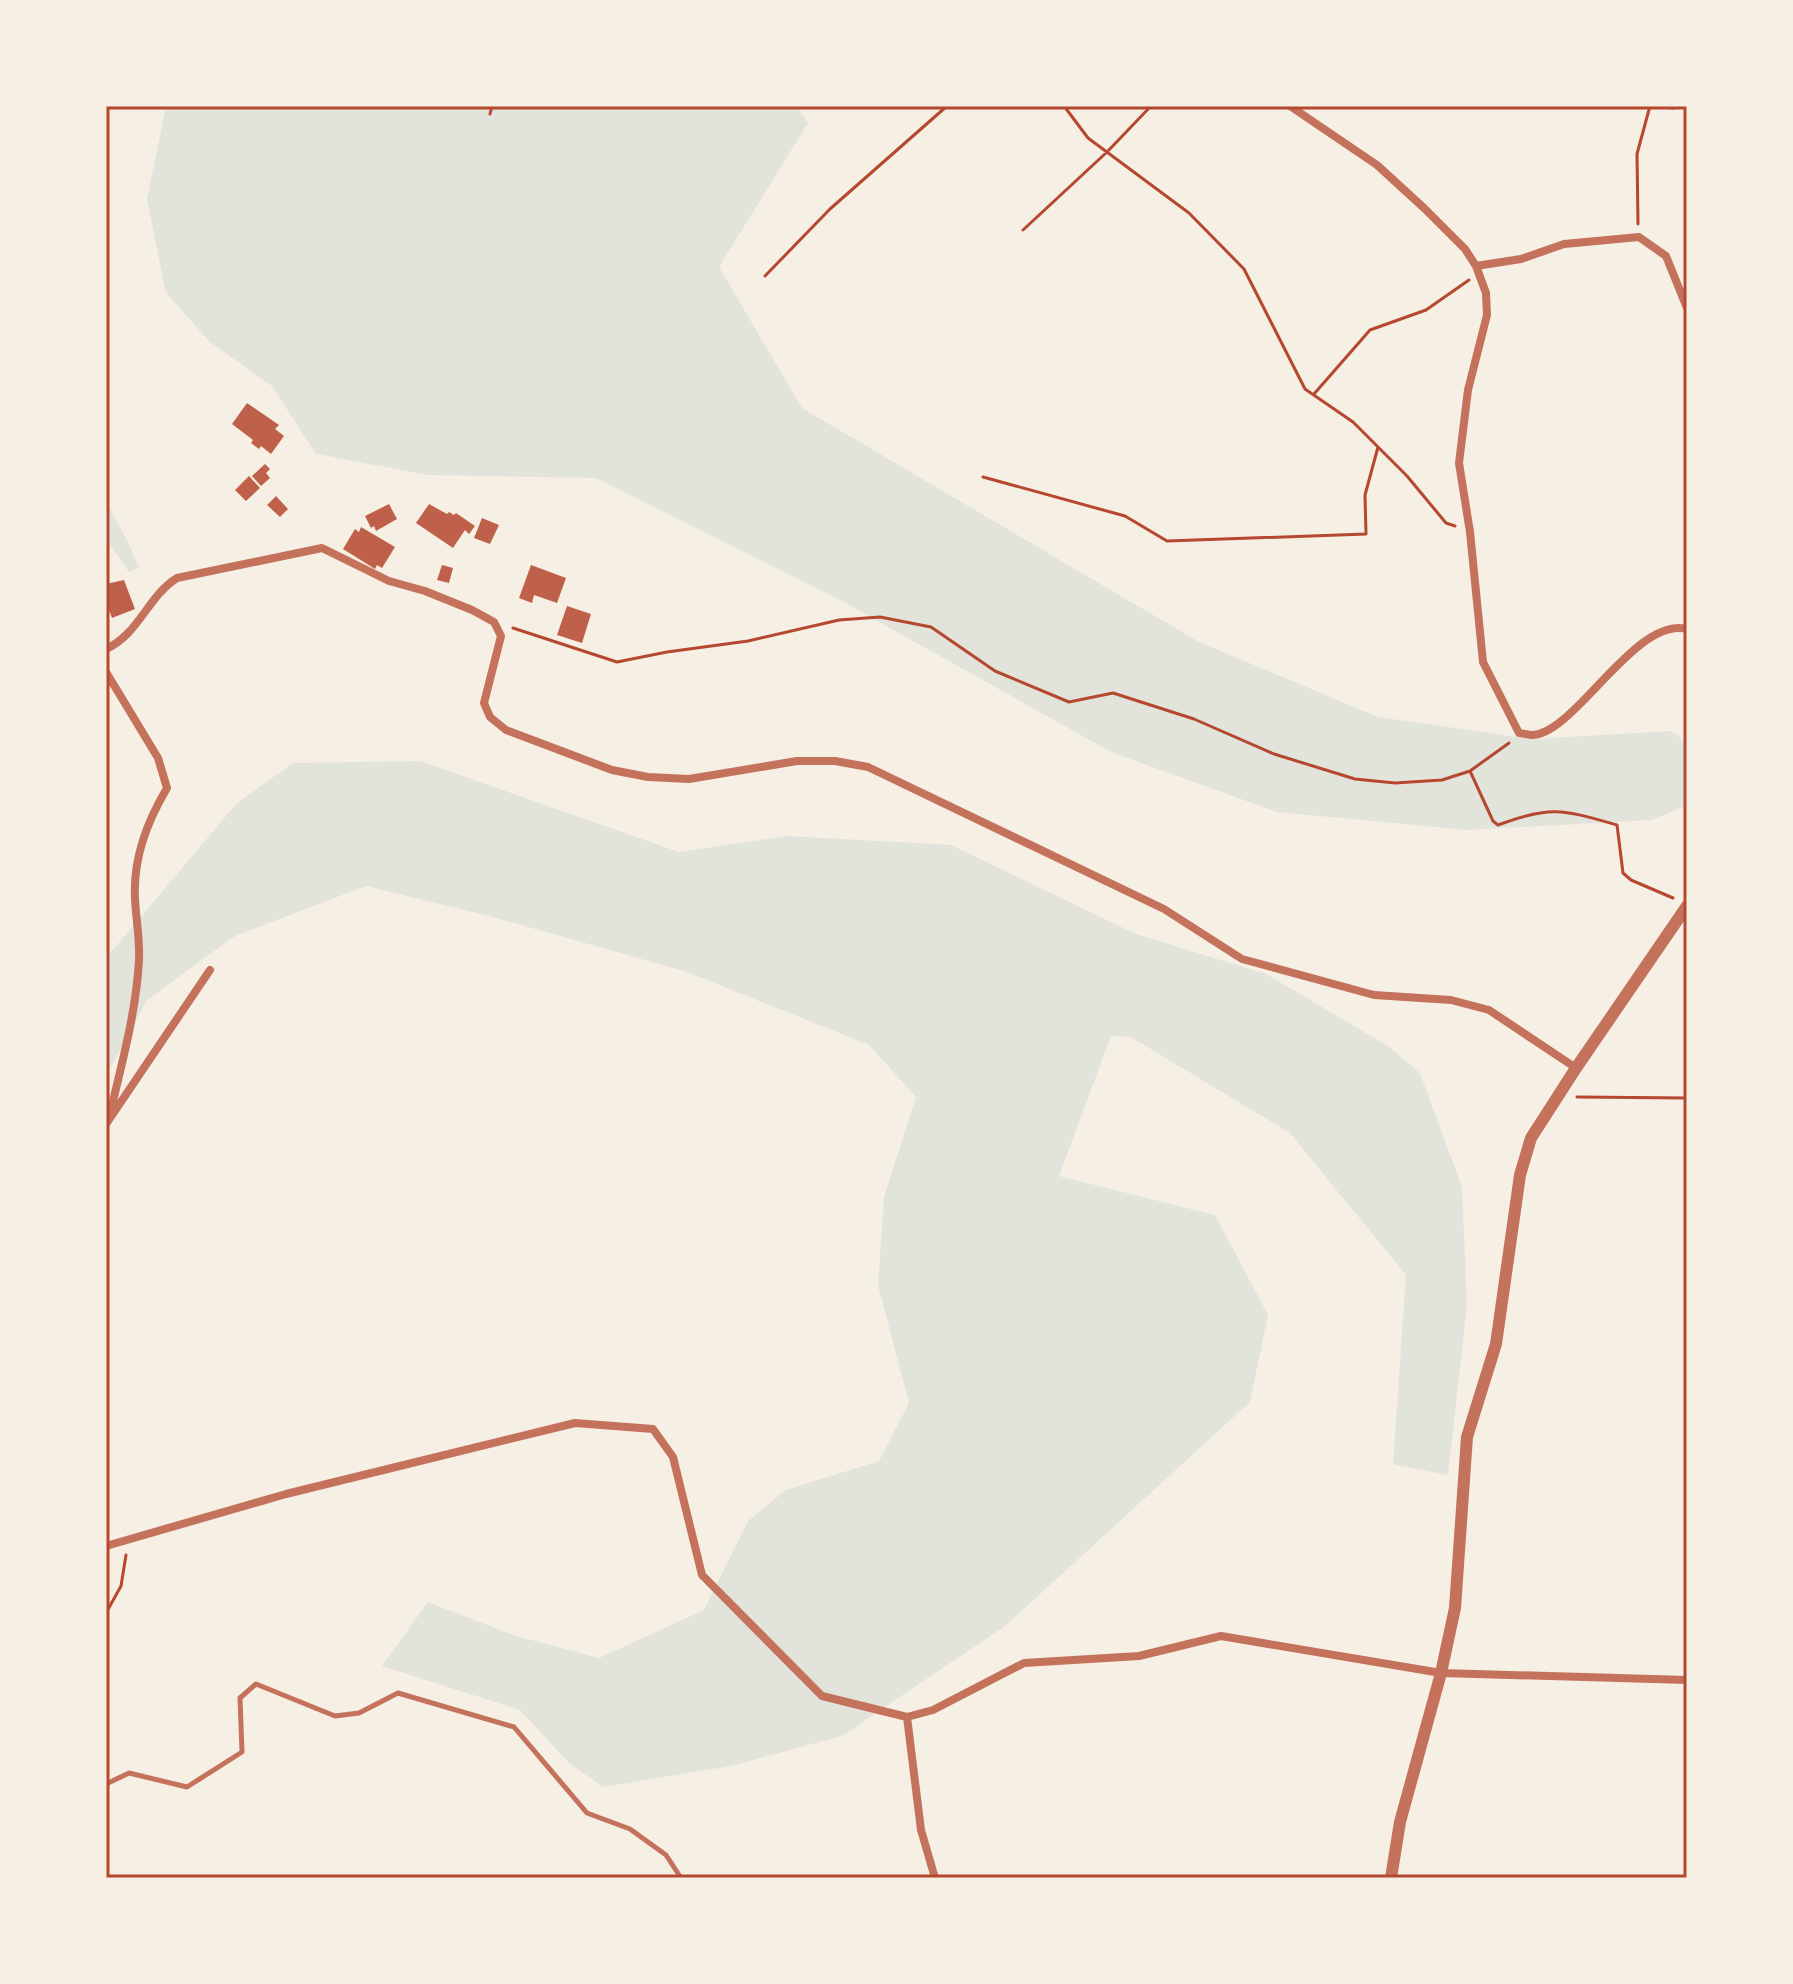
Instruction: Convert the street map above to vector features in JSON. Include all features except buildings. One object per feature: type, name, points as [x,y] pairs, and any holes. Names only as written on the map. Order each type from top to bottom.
[{"type":"street","points":[[1290,106],[1377,165],[1465,249],[1478,270],[1486,293],[1487,315],[1468,390],[1459,463],[1470,532],[1483,662],[1519,733],[1531,735],[1558,722],[1638,646],[1656,635],[1680,627],[1687,629]]},
{"type":"street","points":[[1478,270],[1564,244],[1639,237],[1666,256],[1687,308]]},
{"type":"street","points":[[106,649],[129,634],[166,585],[177,578],[322,548],[389,581],[425,591],[494,622],[501,636],[484,703],[490,717],[506,730],[612,770],[648,777],[689,779],[797,761],[835,761],[868,767],[1164,909],[1242,959],[1374,995],[1451,1000],[1489,1010],[1576,1068]]},
{"type":"street","points":[[106,672],[158,758],[167,788],[147,828],[136,860],[139,945],[136,981],[124,1054],[107,1121]]},
{"type":"street","points":[[1391,1878],[1400,1822],[1441,1673],[1455,1608],[1467,1437],[1496,1344],[1520,1175],[1531,1138],[1687,906]]},
{"type":"street","points":[[107,1121],[210,970]]},
{"type":"street","points":[[106,1546],[286,1494],[575,1423],[653,1429],[673,1457],[702,1575],[822,1696],[907,1717],[933,1710],[1024,1663],[1139,1656],[1221,1636],[1441,1673],[1687,1680]]},
{"type":"street","points":[[907,1717],[921,1830],[935,1878]]},
{"type":"lane","points":[[106,1784],[129,1773],[187,1787],[242,1752],[240,1698],[256,1684],[335,1716],[359,1713],[398,1693],[514,1727],[587,1813],[630,1829],[666,1855],[681,1878]]},
{"type":"path","points":[[490,114],[492,106]]},
{"type":"path","points":[[765,276],[830,209],[947,106]]},
{"type":"path","points":[[1064,106],[1088,138],[1189,213],[1244,269],[1305,389],[1353,422],[1407,476],[1446,523],[1470,532]]},
{"type":"path","points":[[1023,230],[1107,152],[1151,106]]},
{"type":"path","points":[[1639,237],[1637,154],[1650,106]]},
{"type":"path","points":[[1656,106],[1680,106]]},
{"type":"path","points":[[1313,395],[1370,330],[1426,310],[1478,270]]},
{"type":"path","points":[[983,477],[1125,516],[1167,541],[1366,534],[1365,495],[1378,447]]},
{"type":"path","points":[[494,622],[617,662],[748,641],[839,620],[880,617],[931,627],[995,671],[1069,702],[1113,693],[1194,719],[1274,754],[1355,779],[1395,783],[1442,780],[1470,771],[1504,748],[1519,733]]},
{"type":"path","points":[[1470,771],[1493,821],[1498,825],[1532,813],[1552,810],[1617,825],[1623,873],[1631,880],[1673,898]]},
{"type":"path","points":[[1557,1096],[1687,1098]]},
{"type":"path","points":[[106,1613],[121,1586],[128,1539]]},
{"type":"shaded area","points":[[166,106],[796,106],[808,123],[719,267],[802,408],[1199,642],[1378,717],[1531,739],[1671,731],[1687,743],[1687,805],[1652,820],[1468,830],[1277,812],[1111,752],[840,600],[596,478],[428,475],[316,454],[272,386],[210,342],[166,293],[147,199]]},
{"type":"shaded area","points":[[106,502],[139,568],[129,572],[106,539]]},
{"type":"shaded area","points":[[420,761],[679,852],[788,836],[951,845],[1136,934],[1266,974],[1388,1046],[1420,1073],[1462,1187],[1467,1306],[1448,1475],[1393,1464],[1406,1275],[1290,1133],[1131,1037],[1111,1036],[1059,1176],[1215,1215],[1268,1315],[1250,1402],[1005,1626],[842,1736],[731,1766],[603,1787],[569,1763],[520,1710],[382,1666],[428,1602],[513,1635],[599,1658],[704,1610],[748,1521],[786,1490],[879,1461],[909,1403],[878,1285],[884,1197],[916,1097],[869,1045],[687,972],[489,916],[366,886],[235,936],[147,1000],[106,1076],[106,958],[237,803],[293,763]]}]
